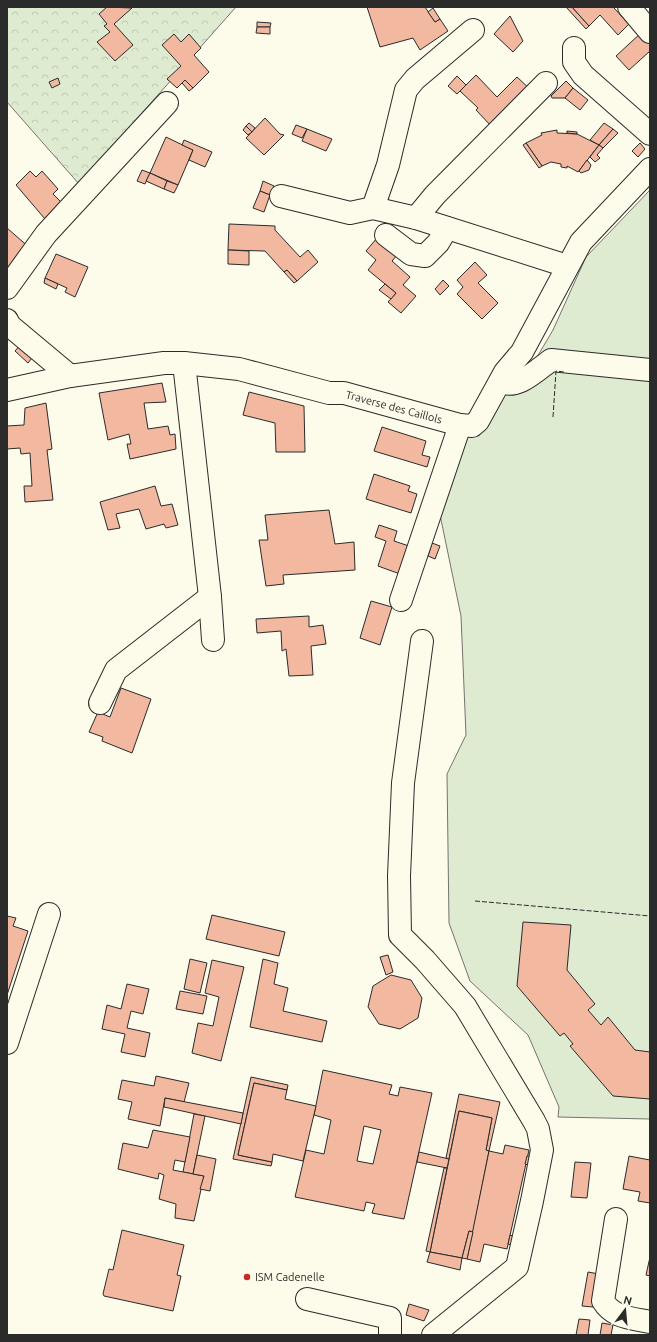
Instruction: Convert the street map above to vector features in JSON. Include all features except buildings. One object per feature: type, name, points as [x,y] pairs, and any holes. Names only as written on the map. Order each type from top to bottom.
[{"type":"street","points":[[629,7],[650,32]]},
{"type":"street","points":[[373,208],[388,165],[406,90],[415,79],[473,30]]},
{"type":"street","points":[[574,48],[574,62],[583,75],[650,134]]},
{"type":"street","points":[[416,218],[435,195],[546,83]]},
{"type":"street","points":[[7,288],[46,234],[167,103]]},
{"type":"street","name":"Traverse des Caillols","points":[[7,390],[70,376],[164,363],[184,362],[239,369],[329,393],[344,393],[460,425],[472,426],[478,421],[505,372],[522,352],[581,242],[650,169]]},
{"type":"street","points":[[281,196],[350,213],[373,208],[416,218],[567,266]]},
{"type":"street","points":[[386,235],[411,254],[426,256],[438,243],[447,228]]},
{"type":"street","points":[[7,320],[9,325],[70,376]]},
{"type":"street","points":[[500,382],[506,385],[516,383],[551,360],[650,370]]},
{"type":"street","points":[[184,362],[210,597],[213,640]]},
{"type":"street","points":[[401,600],[460,425]]},
{"type":"street","points":[[100,703],[116,670],[210,597]]},
{"type":"street","points":[[422,641],[403,783],[399,876],[400,935],[425,960],[465,1006],[536,1124],[542,1150],[532,1201],[516,1267],[433,1335]]},
{"type":"street","points":[[7,1044],[48,914]]},
{"type":"street","points":[[616,1219],[603,1300],[608,1309],[617,1315],[650,1322]]},
{"type":"street","points":[[307,1299],[390,1318],[390,1335]]},
{"type":"green space","points":[[7,7],[236,7],[79,184],[7,102]]},
{"type":"green space","points":[[650,190],[650,1119],[558,1117],[559,1107],[528,1035],[470,981],[449,923],[447,774],[466,735],[461,616],[439,510],[466,432],[479,436],[510,376],[537,357],[553,330],[586,257]]},
{"type":"fence","points":[[553,417],[556,371],[564,372]]},
{"type":"fence","points":[[475,901],[650,916]]},
{"type":"place","name":"ISM Cadenelle","points":[[247,1277]]}]
